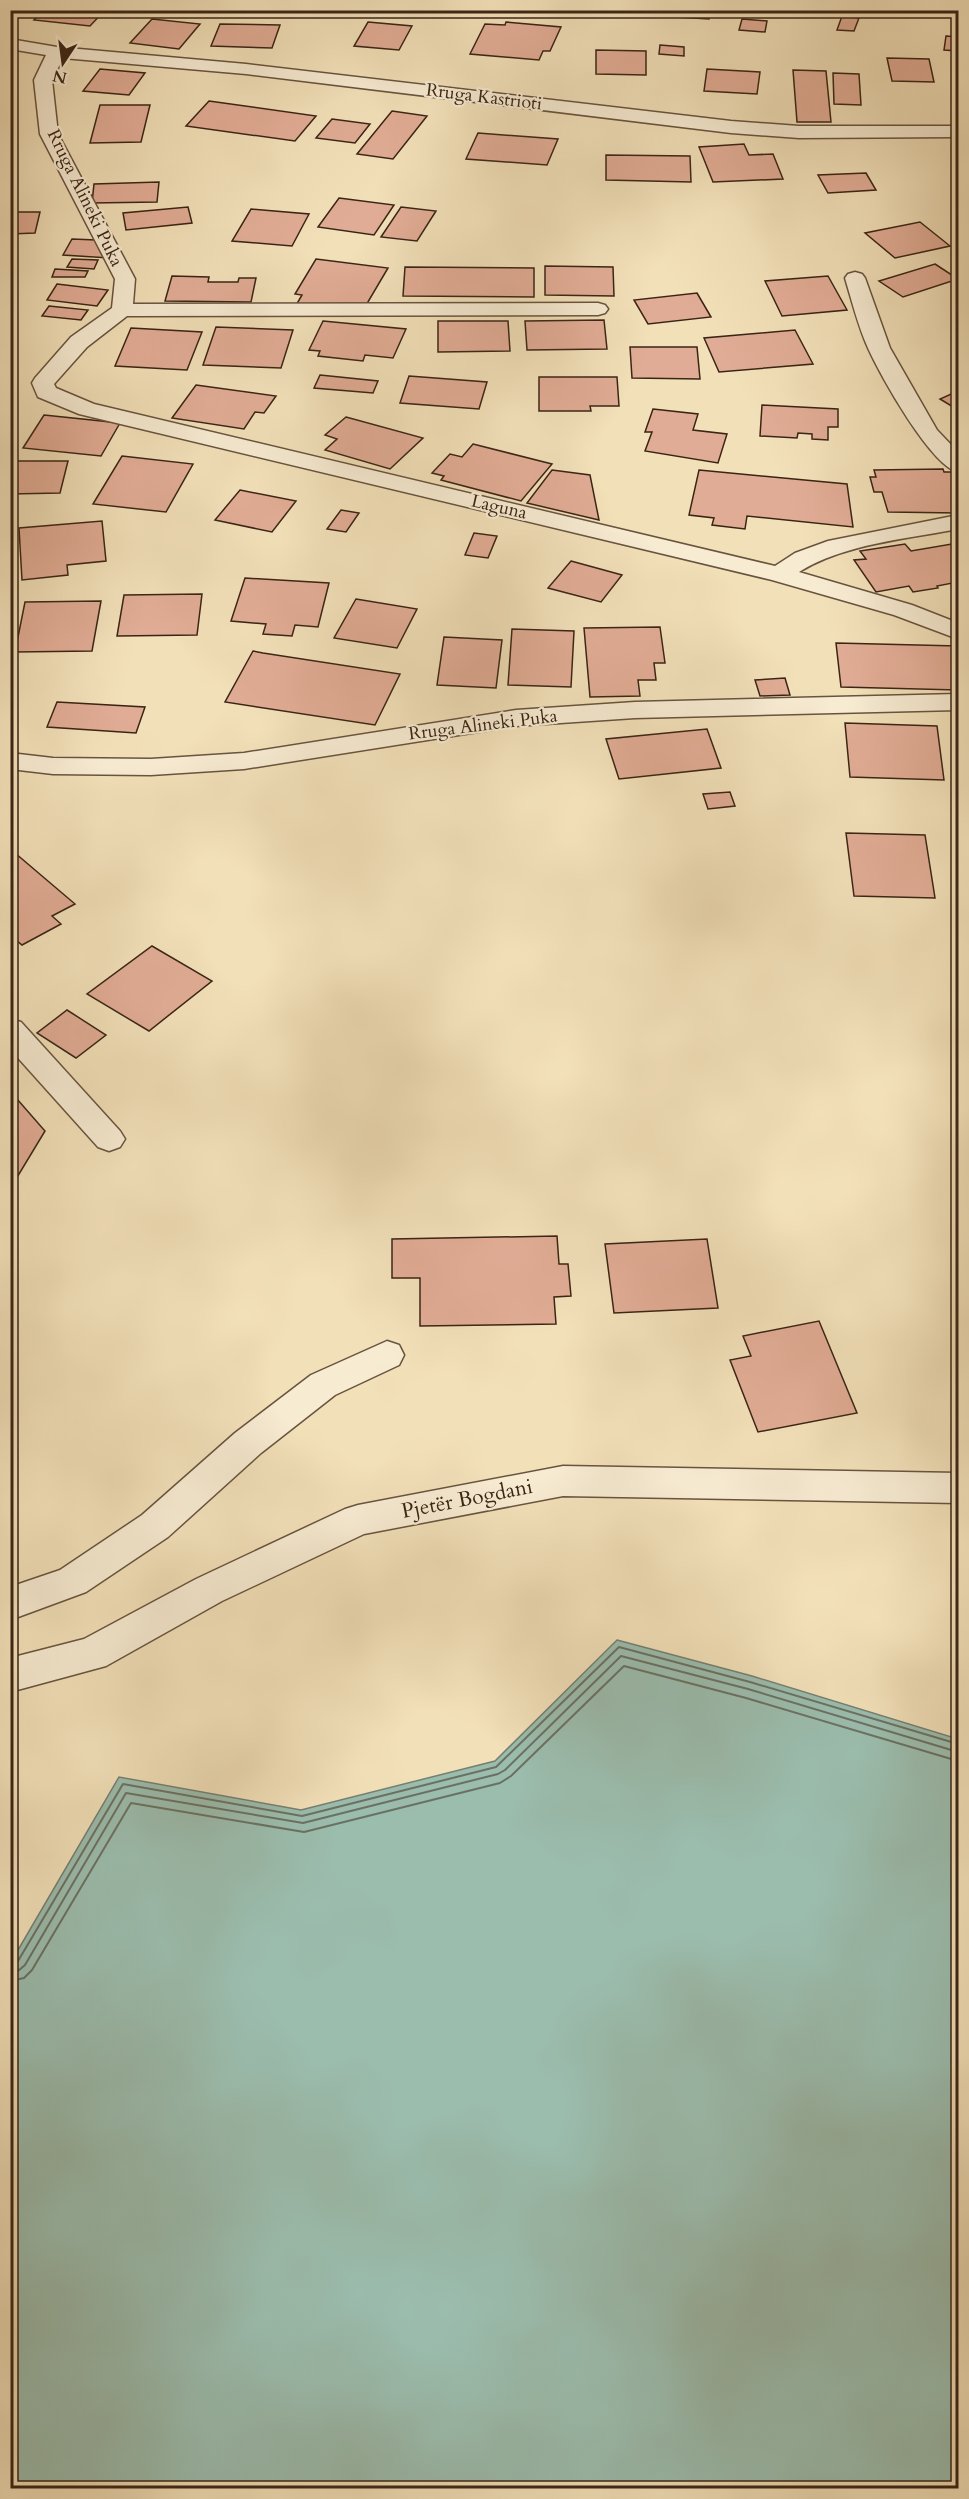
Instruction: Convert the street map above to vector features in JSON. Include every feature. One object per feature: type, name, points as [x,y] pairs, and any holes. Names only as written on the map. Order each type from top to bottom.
[{"type":"street","name":"Rruga Kastrioti","points":[[10,44],[57,52],[246,69],[731,127],[799,132],[958,131]]},
{"type":"street","name":"Rruga Alineki Puka","points":[[57,52],[43,80],[49,134],[125,279],[122,310]]},
{"type":"street","points":[[855,278],[879,348],[928,433],[958,465]]},
{"type":"street","points":[[122,310],[598,309]]},
{"type":"street","name":"Laguna","points":[[122,310],[79,342],[43,383],[46,392],[87,409],[779,574],[903,610],[958,632]]},
{"type":"street","points":[[779,574],[804,558],[836,546],[958,522]]},
{"type":"street","name":"Rruga Alineki Puka","points":[[10,760],[53,766],[232,762],[516,718],[635,710],[958,702]]},
{"type":"street","points":[[10,1029],[109,1139]]},
{"type":"street","points":[[10,1604],[74,1581],[155,1526],[248,1443],[323,1385],[387,1355]]},
{"type":"street","name":"Pjetër Bogdani","points":[[10,1675],[92,1654],[209,1590],[358,1520],[563,1481],[958,1488]]},
{"type":"water","points":[[617,1640],[752,1676],[958,1739],[958,2488],[11,2488],[11,1962],[119,1777],[301,1810],[495,1761]]},
{"type":"building","points":[[43,10],[105,10],[90,26],[34,20]]},
{"type":"building","points":[[642,10],[710,10],[709,19],[641,15]]},
{"type":"building","points":[[842,16],[859,18],[854,31],[837,30]]},
{"type":"building","points":[[152,19],[200,24],[179,49],[130,43]]},
{"type":"building","points":[[742,19],[767,21],[765,32],[739,30]]},
{"type":"building","points":[[368,22],[412,26],[399,50],[354,46]]},
{"type":"building","points":[[506,22],[561,27],[550,51],[543,51],[539,60],[470,54],[485,24],[505,25]]},
{"type":"building","points":[[220,24],[280,25],[272,48],[211,46]]},
{"type":"building","points":[[946,36],[958,37],[958,51],[944,50]]},
{"type":"building","points":[[660,45],[684,47],[684,56],[659,54]]},
{"type":"building","points":[[596,50],[646,51],[646,75],[596,74]]},
{"type":"building","points":[[887,58],[929,59],[934,82],[892,81]]},
{"type":"building","points":[[100,69],[145,73],[129,95],[83,91]]},
{"type":"building","points":[[707,69],[760,72],[757,94],[704,91]]},
{"type":"building","points":[[793,70],[826,71],[831,122],[797,122]]},
{"type":"building","points":[[833,73],[859,74],[861,105],[834,104]]},
{"type":"building","points":[[209,101],[316,116],[295,141],[186,126]]},
{"type":"building","points":[[100,105],[150,105],[141,142],[90,143]]},
{"type":"building","points":[[392,111],[427,116],[393,159],[357,154]]},
{"type":"building","points":[[332,119],[370,124],[355,143],[316,138]]},
{"type":"building","points":[[478,133],[558,139],[547,165],[466,159]]},
{"type":"building","points":[[744,144],[749,155],[773,154],[783,179],[713,182],[699,147]]},
{"type":"building","points":[[606,155],[690,156],[691,182],[606,180]]},
{"type":"building","points":[[866,173],[876,190],[828,193],[818,175]]},
{"type":"building","points":[[159,182],[157,202],[92,203],[94,184]]},
{"type":"building","points":[[339,198],[394,205],[374,235],[318,227]]},
{"type":"building","points":[[188,207],[192,223],[126,230],[123,213]]},
{"type":"building","points":[[401,207],[436,211],[417,241],[381,237]]},
{"type":"building","points":[[251,209],[309,214],[292,246],[232,241]]},
{"type":"building","points":[[10,212],[40,212],[35,233],[10,234]]},
{"type":"building","points":[[920,222],[950,246],[895,258],[865,233]]},
{"type":"building","points":[[72,239],[96,240],[109,258],[63,255]]},
{"type":"building","points":[[72,259],[98,260],[94,269],[67,267]]},
{"type":"building","points":[[316,259],[388,268],[365,307],[295,307],[302,295],[295,294]]},
{"type":"building","points":[[935,264],[958,279],[903,297],[879,281]]},
{"type":"building","points":[[545,266],[613,267],[614,296],[545,295]]},
{"type":"building","points":[[405,267],[534,268],[534,297],[403,296]]},
{"type":"building","points":[[55,269],[88,271],[85,277],[52,277]]},
{"type":"building","points":[[172,276],[209,277],[208,282],[238,282],[239,278],[256,278],[251,302],[165,301]]},
{"type":"building","points":[[828,276],[847,310],[782,316],[765,281]]},
{"type":"building","points":[[57,284],[108,290],[97,306],[47,300]]},
{"type":"building","points":[[697,293],[711,317],[648,324],[634,300]]},
{"type":"building","points":[[49,306],[88,310],[81,320],[42,316]]},
{"type":"building","points":[[604,320],[607,349],[527,350],[525,321]]},
{"type":"building","points":[[323,321],[406,329],[393,358],[365,355],[363,361],[318,356],[320,351],[309,350]]},
{"type":"building","points":[[438,321],[508,321],[510,351],[438,352]]},
{"type":"building","points":[[216,327],[293,330],[281,368],[203,365]]},
{"type":"building","points":[[131,328],[202,332],[187,370],[115,366]]},
{"type":"building","points":[[795,330],[813,364],[719,372],[704,338]]},
{"type":"building","points":[[630,347],[697,347],[700,379],[632,378]]},
{"type":"building","points":[[320,375],[378,381],[373,393],[314,388]]},
{"type":"building","points":[[409,376],[487,382],[479,409],[400,403]]},
{"type":"building","points":[[539,377],[617,377],[619,406],[590,406],[591,411],[539,411]]},
{"type":"building","points":[[196,385],[276,396],[264,413],[255,412],[244,429],[172,418]]},
{"type":"building","points":[[958,391],[958,410],[940,399]]},
{"type":"building","points":[[762,405],[838,409],[838,427],[828,427],[828,440],[812,439],[812,434],[798,433],[797,438],[760,436]]},
{"type":"building","points":[[653,409],[698,414],[693,430],[727,434],[718,463],[645,451],[652,432],[645,432]]},
{"type":"building","points":[[44,415],[120,423],[101,456],[23,448]]},
{"type":"building","points":[[346,417],[423,438],[390,469],[325,450],[337,439],[325,435]]},
{"type":"building","points":[[473,444],[552,464],[521,501],[441,480],[444,476],[432,473],[450,454],[462,457]]},
{"type":"building","points":[[122,456],[193,464],[166,512],[93,504]]},
{"type":"building","points":[[10,461],[68,461],[60,493],[10,494]]},
{"type":"building","points":[[943,469],[944,472],[954,472],[958,488],[958,513],[888,512],[882,492],[874,492],[870,477],[876,477],[874,470]]},
{"type":"building","points":[[552,470],[590,475],[599,520],[527,503]]},
{"type":"building","points":[[699,470],[847,484],[853,527],[747,516],[745,529],[712,525],[714,518],[689,515]]},
{"type":"building","points":[[240,490],[296,501],[272,532],[215,520]]},
{"type":"building","points":[[341,510],[359,513],[346,532],[327,529]]},
{"type":"building","points":[[102,521],[106,561],[67,565],[68,575],[22,580],[19,528]]},
{"type":"building","points":[[474,533],[497,536],[488,558],[465,555]]},
{"type":"building","points":[[958,543],[958,582],[937,586],[938,588],[913,592],[909,586],[876,592],[854,560],[866,559],[860,551],[905,544],[911,551]]},
{"type":"building","points":[[571,561],[622,575],[601,602],[548,588]]},
{"type":"building","points":[[245,578],[329,583],[318,627],[295,625],[292,636],[263,634],[266,624],[231,621]]},
{"type":"building","points":[[202,594],[197,635],[117,636],[124,595]]},
{"type":"building","points":[[356,599],[417,609],[397,648],[334,638]]},
{"type":"building","points":[[101,601],[92,651],[15,652],[25,602]]},
{"type":"building","points":[[660,627],[665,663],[654,663],[656,680],[638,680],[640,696],[590,697],[584,628]]},
{"type":"building","points":[[512,629],[574,631],[571,687],[508,685]]},
{"type":"building","points":[[444,637],[502,640],[496,688],[437,685]]},
{"type":"building","points":[[836,643],[958,646],[958,690],[841,687]]},
{"type":"building","points":[[253,651],[400,674],[375,725],[225,702]]},
{"type":"building","points":[[785,678],[790,695],[760,696],[755,680]]},
{"type":"building","points":[[57,702],[145,707],[136,733],[47,727]]},
{"type":"building","points":[[845,723],[937,726],[944,780],[850,777]]},
{"type":"building","points":[[707,729],[721,768],[619,779],[606,739]]},
{"type":"building","points":[[730,792],[735,806],[708,809],[703,794]]},
{"type":"building","points":[[846,833],[925,835],[935,898],[854,896]]},
{"type":"building","points":[[15,853],[75,904],[52,916],[61,924],[22,945],[10,935],[10,855]]},
{"type":"building","points":[[152,946],[212,981],[149,1031],[87,994]]},
{"type":"building","points":[[67,1010],[106,1035],[76,1058],[37,1033]]},
{"type":"building","points":[[10,1091],[45,1131],[13,1184],[10,1181]]},
{"type":"building","points":[[557,1236],[559,1264],[568,1264],[571,1296],[554,1297],[556,1324],[420,1326],[420,1278],[392,1278],[392,1239]]},
{"type":"building","points":[[707,1239],[718,1308],[614,1313],[605,1244]]},
{"type":"building","points":[[819,1321],[857,1413],[758,1432],[730,1360],[751,1356],[743,1336]]}]
